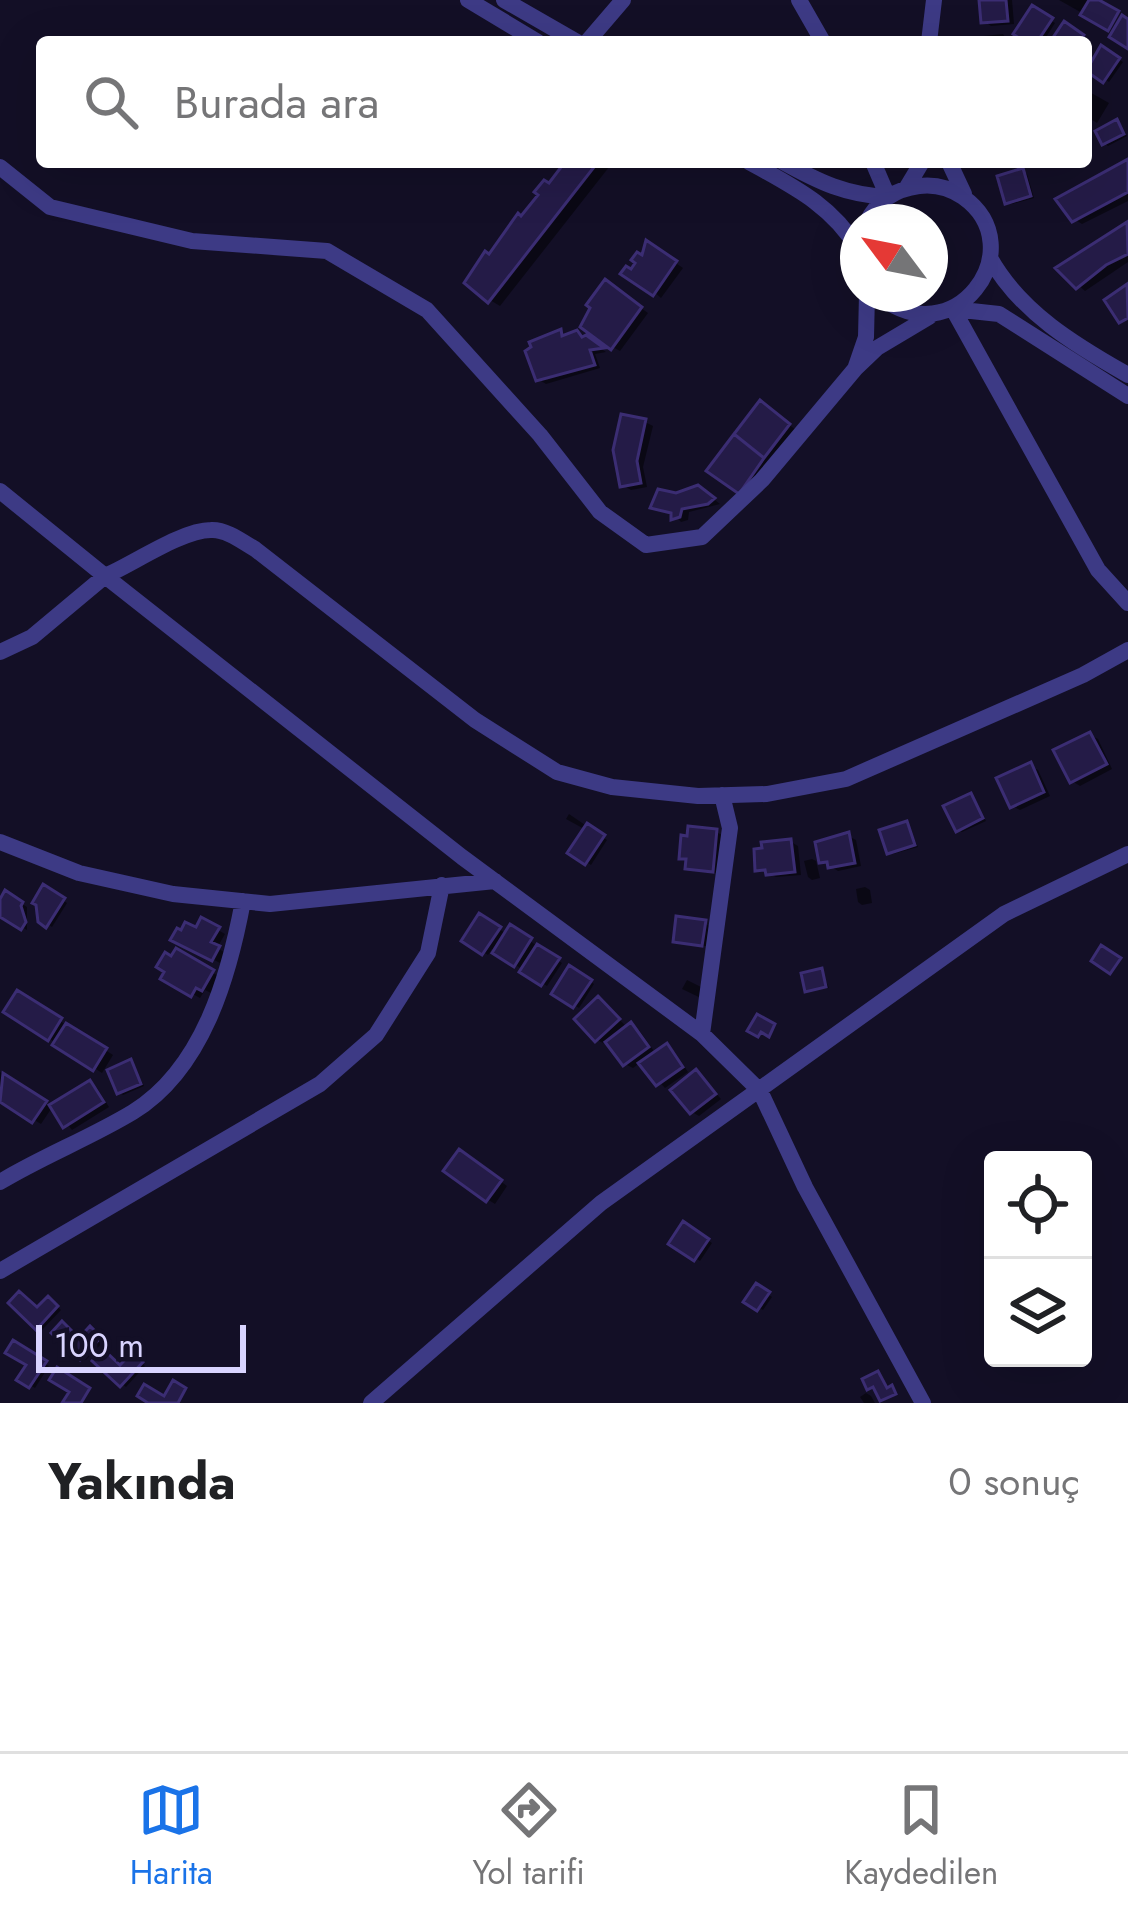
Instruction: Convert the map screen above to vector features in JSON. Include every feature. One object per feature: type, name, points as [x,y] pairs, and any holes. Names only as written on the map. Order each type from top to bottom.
[{"type":"street","points":[[468,0],[528,36]]},
{"type":"street","points":[[504,0],[567,36]]},
{"type":"street","points":[[592,36],[623,0]]},
{"type":"street","points":[[800,0],[820,36]]},
{"type":"street","points":[[930,36],[934,0]]},
{"type":"street","points":[[0,167],[50,207],[192,242],[327,251],[427,310],[540,435],[601,512],[646,545],[702,537],[762,480],[877,348],[971,296],[990,258],[989,237],[952,168]]},
{"type":"street","points":[[758,168],[840,221]]},
{"type":"street","points":[[794,168],[829,187],[887,197]]},
{"type":"street","points":[[875,168],[887,197]]},
{"type":"street","points":[[907,187],[918,168]]},
{"type":"street","points":[[881,204],[907,187],[928,185],[949,189],[968,200]]},
{"type":"street","points":[[990,258],[1006,286],[1028,310],[1128,375]]},
{"type":"street","points":[[953,309],[999,314],[1128,396]]},
{"type":"street","points":[[953,309],[1098,570],[1128,603]]},
{"type":"street","points":[[855,369],[866,337],[867,312]]},
{"type":"street","points":[[906,312],[933,315]]},
{"type":"street","points":[[0,491],[495,881],[702,1034],[760,1091],[805,1186],[923,1403]]},
{"type":"street","points":[[0,652],[32,637],[105,576],[173,542],[211,530],[255,549],[475,720],[557,772],[612,787],[722,795],[766,794],[847,779],[1083,675],[1128,650]]},
{"type":"street","points":[[702,1034],[730,828],[722,795]]},
{"type":"street","points":[[2,847],[79,873],[173,894],[270,904],[495,881]]},
{"type":"street","points":[[371,1403],[601,1203],[1004,914],[1128,854]]},
{"type":"street","points":[[0,1271],[320,1084],[376,1036],[428,953],[442,885]]},
{"type":"street","points":[[0,1183],[136,1110],[168,1082],[208,1018],[231,964],[243,901]]},
{"type":"building","points":[[979,0],[1006,0],[1008,21],[981,23]]},
{"type":"building","points":[[1089,0],[1119,11],[1108,31],[1080,15]]},
{"type":"building","points":[[1032,5],[1053,18],[1041,36],[1013,34]]},
{"type":"building","points":[[1122,15],[1128,19],[1128,49],[1109,37]]},
{"type":"building","points":[[1064,21],[1084,35],[1083,36],[1054,36]]},
{"type":"building","points":[[1101,45],[1120,58],[1103,83],[1092,75],[1092,61]]},
{"type":"building","points":[[1117,119],[1124,134],[1102,145],[1095,131]]},
{"type":"building","points":[[1128,159],[1128,192],[1072,222],[1055,199]]},
{"type":"building","points":[[560,168],[593,168],[488,303],[464,283],[485,251],[489,254],[518,213],[521,216],[538,195],[534,192],[544,180],[549,183]]},
{"type":"building","points":[[1023,168],[1031,196],[1005,204],[997,176]]},
{"type":"building","points":[[1127,222],[1128,254],[1076,289],[1055,268]]},
{"type":"building","points":[[646,240],[677,261],[653,296],[620,274],[626,266],[631,269],[637,252],[642,255]]},
{"type":"building","points":[[605,279],[642,307],[611,350],[580,327],[590,308],[586,305]]},
{"type":"building","points":[[1127,284],[1128,318],[1119,323],[1104,300]]},
{"type":"building","points":[[561,329],[562,336],[577,330],[604,348],[590,350],[595,365],[536,381],[525,351],[531,347],[529,342]]},
{"type":"building","points":[[760,400],[790,424],[764,458],[734,434]]},
{"type":"building","points":[[621,414],[646,419],[637,461],[641,483],[620,487],[613,450]]},
{"type":"building","points":[[734,434],[764,458],[739,494],[706,471]]},
{"type":"building","points":[[698,485],[715,498],[708,504],[682,509],[680,517],[671,520],[671,513],[650,508],[658,489],[676,493]]},
{"type":"building","points":[[1090,732],[1107,764],[1070,783],[1053,750]]},
{"type":"building","points":[[1031,762],[1044,792],[1010,808],[996,778]]},
{"type":"building","points":[[971,793],[983,818],[956,832],[943,806]]},
{"type":"building","points":[[907,821],[915,845],[887,854],[879,830]]},
{"type":"building","points":[[587,823],[605,835],[585,865],[567,853]]},
{"type":"building","points":[[688,826],[717,829],[713,872],[685,869],[686,859],[679,859],[681,835],[687,836]]},
{"type":"building","points":[[849,832],[855,863],[828,868],[827,862],[819,863],[815,842]]},
{"type":"building","points":[[791,839],[795,872],[766,875],[765,870],[755,871],[754,849],[762,848],[761,842]]},
{"type":"building","points":[[43,884],[65,898],[46,928],[38,922],[32,903]]},
{"type":"building","points":[[5,890],[23,902],[26,922],[21,930],[0,917]]},
{"type":"building","points":[[479,913],[501,927],[482,955],[461,941]]},
{"type":"building","points":[[676,916],[706,920],[702,946],[673,942]]},
{"type":"building","points":[[201,917],[220,927],[211,942],[220,946],[212,961],[170,940],[185,922],[196,927]]},
{"type":"building","points":[[510,924],[532,938],[514,967],[492,953]]},
{"type":"building","points":[[537,944],[560,958],[541,986],[519,972]]},
{"type":"building","points":[[1101,945],[1121,958],[1110,974],[1091,961]]},
{"type":"building","points":[[176,948],[214,970],[202,991],[196,988],[191,997],[160,979],[164,972],[156,967],[165,952],[171,956]]},
{"type":"building","points":[[569,965],[592,980],[573,1008],[551,994]]},
{"type":"building","points":[[822,968],[826,987],[805,992],[801,973]]},
{"type":"building","points":[[17,990],[62,1018],[48,1041],[3,1012]]},
{"type":"building","points":[[598,996],[620,1019],[595,1042],[574,1019]]},
{"type":"building","points":[[757,1014],[775,1024],[769,1037],[747,1031]]},
{"type":"building","points":[[631,1022],[649,1047],[623,1066],[605,1042]]},
{"type":"building","points":[[66,1023],[107,1048],[93,1071],[52,1045]]},
{"type":"building","points":[[667,1043],[683,1067],[656,1086],[638,1063]]},
{"type":"building","points":[[131,1059],[141,1084],[117,1094],[107,1070]]},
{"type":"building","points":[[696,1069],[716,1094],[690,1114],[670,1090]]},
{"type":"building","points":[[3,1073],[47,1101],[32,1123],[0,1102]]},
{"type":"building","points":[[90,1080],[104,1102],[63,1128],[49,1105]]},
{"type":"building","points":[[459,1149],[502,1180],[486,1202],[443,1171]]},
{"type":"building","points":[[683,1221],[709,1239],[694,1261],[668,1244]]},
{"type":"building","points":[[756,1283],[770,1292],[757,1311],[743,1302]]},
{"type":"building","points":[[19,1291],[37,1307],[48,1296],[58,1306],[36,1330],[8,1303]]},
{"type":"building","points":[[62,1321],[79,1338],[90,1326],[101,1337],[80,1360],[51,1333]]},
{"type":"building","points":[[13,1340],[47,1361],[29,1388],[16,1380],[26,1365],[5,1353]]},
{"type":"building","points":[[103,1349],[120,1365],[132,1352],[143,1362],[120,1387],[92,1361]]},
{"type":"building","points":[[57,1367],[90,1388],[81,1403],[62,1403],[69,1392],[49,1380]]},
{"type":"building","points":[[878,1371],[896,1394],[880,1401],[862,1379]]},
{"type":"building","points":[[173,1380],[186,1388],[178,1403],[148,1403],[137,1396],[144,1384],[164,1396]]}]
